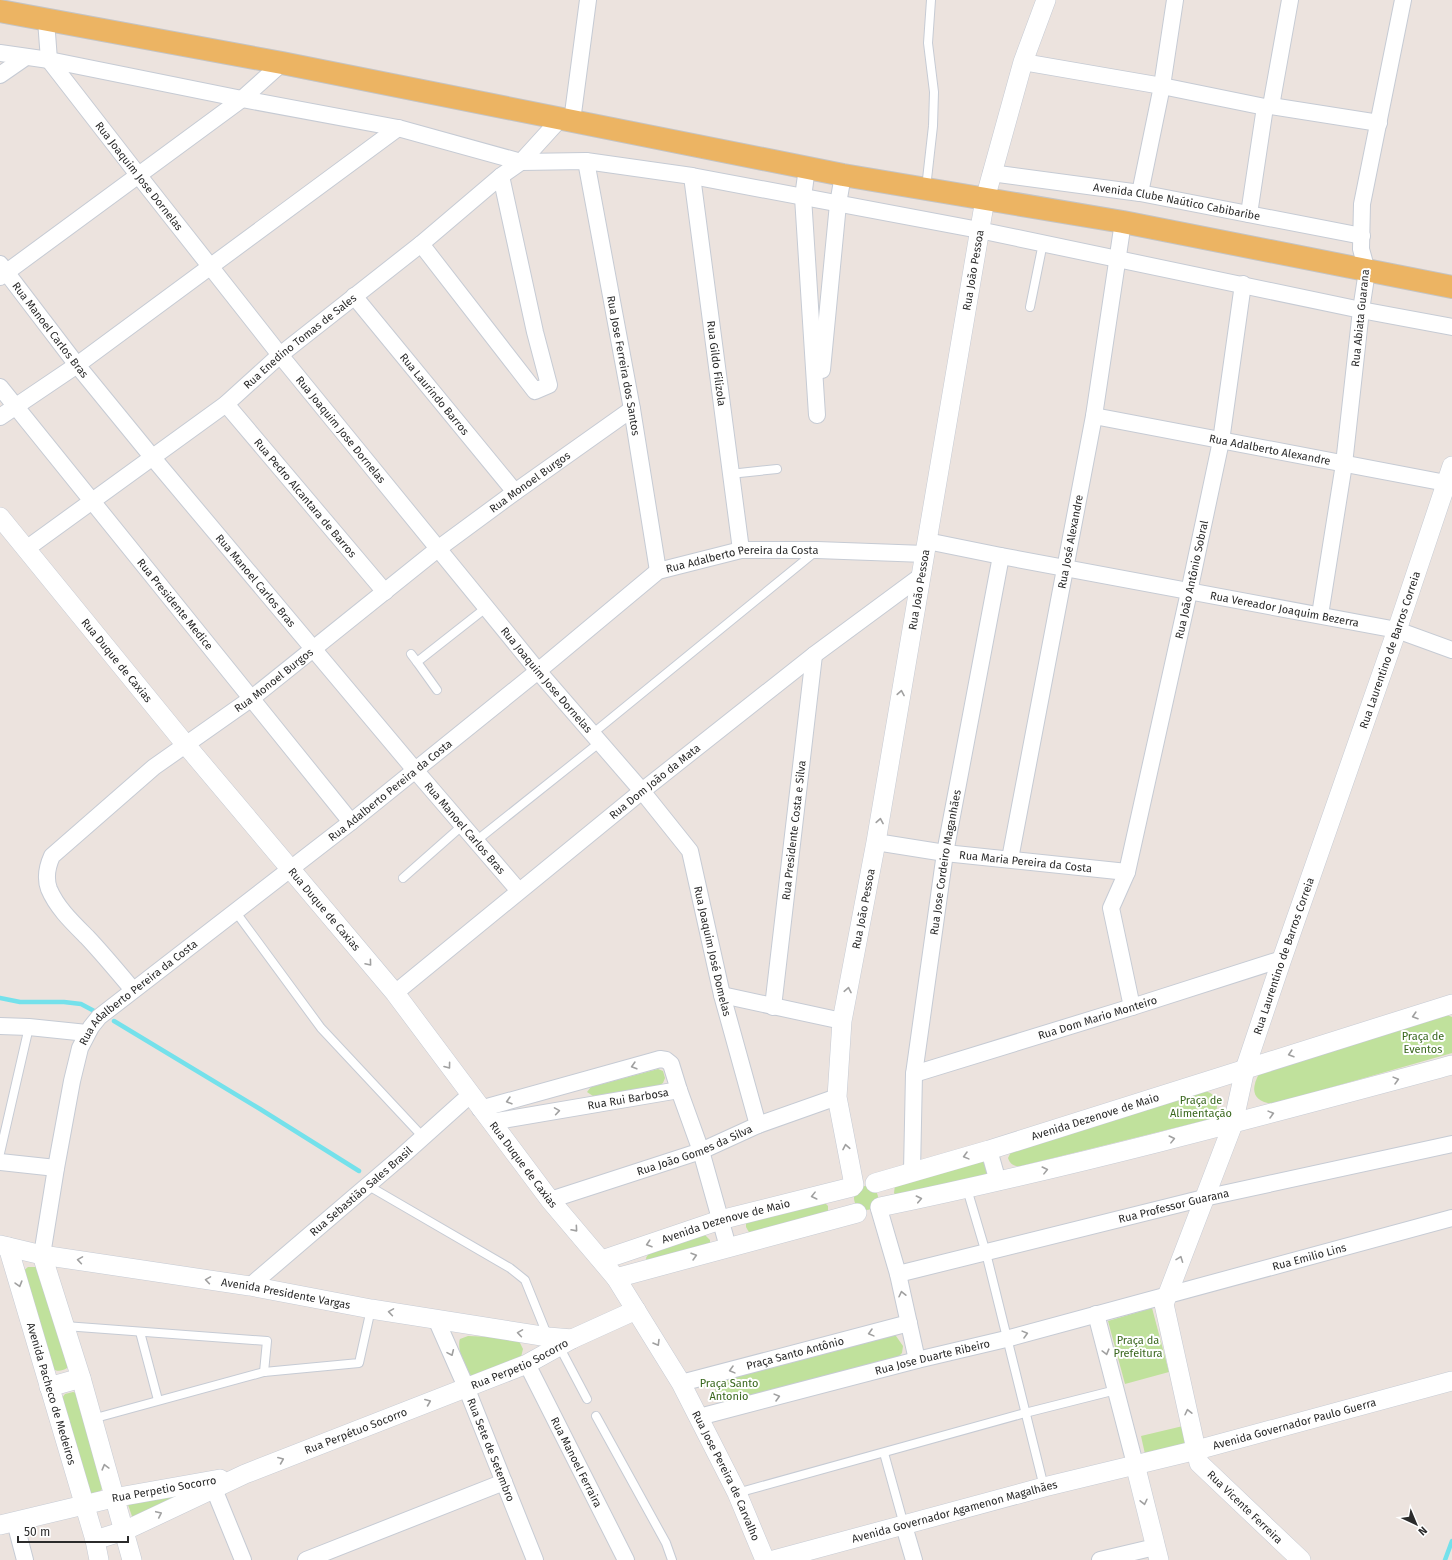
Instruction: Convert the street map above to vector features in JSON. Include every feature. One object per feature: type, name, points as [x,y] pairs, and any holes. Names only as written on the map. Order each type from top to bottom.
[{"type":"main road","points":[[0,11],[282,63],[843,175],[1123,222],[1452,287]]},
{"type":"street","points":[[566,120],[588,0]]},
{"type":"street","name":"Rua João Pessoa","points":[[853,1186],[837,1097],[842,1021],[876,842],[985,199],[1023,62],[1046,0]]},
{"type":"street","points":[[1140,194],[1162,86],[1175,0]]},
{"type":"street","points":[[1249,214],[1268,107],[1290,0]]},
{"type":"street","name":"Rua Abiata Guarana","points":[[1320,615],[1344,464],[1361,310],[1367,271],[1361,249],[1362,204],[1403,0]]},
{"type":"street","points":[[46,20],[49,60]]},
{"type":"street","points":[[0,53],[49,60],[242,99],[398,128],[521,162],[586,161],[692,176],[979,230],[1244,284],[1361,310],[1452,326]]},
{"type":"street","points":[[0,75],[26,57]]},
{"type":"street","name":"Rua Joaquim Jose Dornelas","points":[[49,60],[280,355],[538,671],[642,791]]},
{"type":"street","points":[[1023,62],[1162,86],[1268,107],[1379,122]]},
{"type":"street","points":[[2,271],[139,176],[242,99],[282,63]]},
{"type":"street","name":"Rua Enedino Tomas de Sales","points":[[26,549],[226,404],[280,355],[421,244],[501,176],[521,162],[566,120]]},
{"type":"street","points":[[0,417],[77,365],[398,128]]},
{"type":"street","name":"Rua Jose Ferreira dos Santos","points":[[586,161],[632,409],[658,571]]},
{"type":"street","points":[[807,168],[803,197],[817,415],[838,204],[843,175]]},
{"type":"street","name":"Avenida Clube Naútico Cabibaribe","points":[[992,173],[1140,194],[1362,236]]},
{"type":"street","points":[[421,244],[535,391],[549,385],[535,332],[501,176]]},
{"type":"street","name":"Rua Gildo Filizola","points":[[692,176],[741,550]]},
{"type":"street","name":"Rua José Alexandre","points":[[1010,859],[1094,416],[1123,222]]},
{"type":"street","name":"Rua Manoel Carlos Bras","points":[[2,271],[153,458],[415,770],[519,891]]},
{"type":"street","name":"Rua João Antônio Sobral","points":[[1132,1007],[1111,908],[1127,872],[1189,592],[1221,441],[1244,284]]},
{"type":"street","name":"Rua Laurindo Barros","points":[[354,296],[515,492]]},
{"type":"street","name":"Rua Presidente Medice","points":[[0,387],[351,822]]},
{"type":"street","name":"Rua Pedro Alcantara de Barros","points":[[226,404],[385,592]]},
{"type":"street","name":"Rua Monoel Burgos","points":[[133,990],[92,942],[72,923],[49,889],[47,876],[48,866],[52,856],[154,767],[252,698],[439,548],[632,409]]},
{"type":"street","name":"Rua Adalberto Alexandre","points":[[1094,416],[1344,464],[1449,474]]},
{"type":"street","name":"Rua Laurentino de Barros Correia","points":[[1197,1450],[1164,1304],[1166,1295],[1233,1124],[1245,1069],[1397,630],[1449,474]]},
{"type":"street","name":"Rua Duque de Caxias","points":[[0,517],[186,745],[395,993],[550,1200],[616,1278],[636,1310]]},
{"type":"street","name":"Rua Adalberto Pereira da Costa","points":[[42,1255],[72,1081],[80,1048],[87,1033],[99,1017],[351,822],[538,671],[658,571],[741,550],[817,550],[926,547]]},
{"type":"street","name":"Rua Vereador Joaquim Bezerra","points":[[926,547],[1001,556],[1397,630],[1452,650]]},
{"type":"street","name":"Rua Jose Cordeiro Maganhães","points":[[912,1171],[914,1074],[945,853],[1001,556]]},
{"type":"street","name":"Rua Dom João da Mata","points":[[395,993],[642,791],[814,654],[921,576]]},
{"type":"street","name":"Rua Presidente Costa e Silva","points":[[773,1007],[814,654]]},
{"type":"street","name":"Rua Joaquim José Domelas","points":[[642,791],[690,851],[722,995],[758,1125]]},
{"type":"street","name":"Rua Maria Pereira da Costa","points":[[876,842],[945,853],[1127,872]]},
{"type":"street","name":"Rua Dom Mario Monteiro","points":[[914,1074],[1282,959]]},
{"type":"street","points":[[722,995],[842,1021]]},
{"type":"street","name":"Avenida Dezenove de Maio","points":[[875,1183],[912,1171],[989,1150],[1452,1004]]},
{"type":"street","points":[[0,1026],[29,1027],[87,1033]]},
{"type":"street","points":[[480,1108],[660,1059],[666,1060],[670,1064],[679,1090]]},
{"type":"street","points":[[616,1278],[857,1213],[868,1215],[880,1208],[998,1182],[1233,1124],[1452,1065]]},
{"type":"street","name":"Rua Rui Barbosa","points":[[480,1108],[679,1090],[701,1151],[728,1247]]},
{"type":"street","name":"Rua João Gomes da Silva","points":[[550,1200],[701,1151],[758,1125],[837,1097]]},
{"type":"street","name":"Rua Sebastião Sales Brasil","points":[[250,1286],[423,1137],[480,1108]]},
{"type":"street","name":"Rua Professor Guarana","points":[[898,1274],[1204,1198],[1452,1144]]},
{"type":"street","points":[[989,1150],[998,1182]]},
{"type":"street","points":[[0,1162],[56,1168]]},
{"type":"street","points":[[857,1213],[851,1208],[848,1200],[849,1193],[853,1186],[860,1181],[865,1180],[875,1183],[879,1186],[882,1194],[880,1208],[898,1274],[917,1360]]},
{"type":"street","name":"Avenida Dezenove de Maio","points":[[602,1260],[720,1220],[853,1186]]},
{"type":"street","name":"Rua Emilio Lins","points":[[1166,1295],[1452,1218]]},
{"type":"street","name":"Avenida Presidente Vargas","points":[[4,1246],[42,1255],[250,1286],[371,1309],[560,1341]]},
{"type":"street","name":"Avenida Pacheco de Medeiros","points":[[4,1246],[95,1540],[99,1560]]},
{"type":"street","points":[[42,1255],[81,1378],[113,1498],[132,1560]]},
{"type":"street","name":"Rua Jose Duarte Ribeiro","points":[[698,1417],[917,1360],[1006,1339],[1166,1295]]},
{"type":"street","name":"Rua Perpetio Socorro","points":[[466,1387],[527,1364],[560,1341],[636,1310]]},
{"type":"street","name":"Rua Jose Pereira de Carvalho","points":[[636,1310],[681,1383],[737,1493],[765,1560]]},
{"type":"street","points":[[1096,1314],[1157,1553],[1100,1560]]},
{"type":"street","name":"Rua Sete de Setembro","points":[[436,1319],[466,1387],[535,1560]]},
{"type":"street","name":"Praça Santo Antônio","points":[[681,1383],[909,1323]]},
{"type":"street","name":"Rua Manoel Ferraira","points":[[527,1364],[626,1560]]},
{"type":"street","points":[[48,1387],[81,1378]]},
{"type":"street","name":"Avenida Governador Paulo Guerra","points":[[1135,1464],[1197,1450],[1452,1381]]},
{"type":"street","name":"Rua Perpétuo Socorro","points":[[245,1474],[466,1387]]},
{"type":"street","name":"Rua Vicente Ferreira","points":[[1197,1450],[1198,1463],[1301,1560]]},
{"type":"street","name":"Avenida Governador Agamenon Magalhães","points":[[774,1560],[1135,1464]]},
{"type":"street","name":"Rua Perpetio Socorro","points":[[95,1540],[124,1531],[245,1474]]},
{"type":"street","name":"Rua Perpetio Socorro","points":[[8,1524],[113,1498],[245,1474]]},
{"type":"street","points":[[306,1560],[504,1482]]},
{"type":"street","points":[[214,1489],[243,1560]]},
{"type":"street","points":[[8,1524],[25,1560]]},
{"type":"street","points":[[904,1526],[914,1560]]},
{"type":"lane","points":[[926,188],[933,126],[934,92],[928,43],[931,0]]},
{"type":"lane","points":[[1030,307],[1043,243]]},
{"type":"lane","points":[[730,474],[777,469]]},
{"type":"lane","points":[[476,841],[817,550]]},
{"type":"lane","points":[[417,662],[487,607]]},
{"type":"lane","points":[[411,654],[437,690]]},
{"type":"lane","points":[[403,878],[463,825]]},
{"type":"lane","points":[[235,911],[322,1028],[423,1137]]},
{"type":"lane","points":[[0,1153],[29,1027]]},
{"type":"lane","points":[[367,1186],[510,1268],[525,1280],[560,1341],[587,1399]]},
{"type":"lane","points":[[968,1189],[986,1253],[1006,1339],[1044,1487]]},
{"type":"lane","points":[[92,1419],[264,1372],[359,1363],[371,1309]]},
{"type":"lane","points":[[65,1326],[267,1341],[264,1372]]},
{"type":"lane","points":[[140,1332],[158,1400]]},
{"type":"lane","points":[[737,1493],[1025,1413],[1116,1390]]},
{"type":"lane","points":[[596,1416],[666,1543],[672,1560]]},
{"type":"lane","points":[[884,1453],[904,1526]]},
{"type":"green space","name":"Praça de Eventos","points":[[1447,1015],[1452,1017],[1452,1053],[1273,1104],[1261,1101],[1255,1094],[1254,1090],[1256,1080],[1259,1074]]},
{"type":"green space","points":[[658,1069],[663,1071],[665,1078],[663,1083],[660,1085],[593,1096],[587,1092],[591,1087]]},
{"type":"green space","name":"Praça de Alimentação","points":[[1204,1091],[1213,1095],[1217,1102],[1216,1111],[1211,1119],[1021,1166],[1013,1165],[1008,1158],[1011,1152]]},
{"type":"green space","points":[[984,1159],[989,1175],[896,1196],[894,1193],[895,1185]]},
{"type":"green space","points":[[866,1186],[875,1189],[878,1198],[875,1207],[866,1210],[857,1207],[854,1198],[857,1189]]},
{"type":"green space","points":[[822,1200],[828,1206],[828,1212],[750,1234],[746,1227],[746,1222]]},
{"type":"green space","points":[[704,1234],[710,1240],[710,1245],[647,1262],[646,1258],[649,1253]]},
{"type":"green space","points":[[28,1267],[36,1267],[69,1363],[67,1368],[63,1370],[58,1371],[52,1369],[22,1272]]},
{"type":"green space","name":"Praça da Prefeitura","points":[[1152,1308],[1169,1372],[1125,1384],[1108,1321]]},
{"type":"green space","name":"Praça Santo Antonio","points":[[891,1334],[896,1336],[903,1346],[902,1353],[897,1358],[726,1404],[716,1395],[714,1386],[716,1381]]},
{"type":"green space","points":[[468,1336],[513,1338],[519,1341],[523,1349],[521,1357],[477,1376],[472,1375],[465,1369],[459,1347],[460,1339]]},
{"type":"green space","points":[[73,1392],[77,1393],[102,1489],[98,1493],[94,1494],[88,1493],[62,1398],[65,1394]]},
{"type":"green space","points":[[1183,1426],[1187,1444],[1145,1454],[1141,1436]]},
{"type":"green space","points":[[185,1493],[133,1519],[127,1502]]},
{"type":"waterway","points":[[0,998],[20,1002],[64,1002],[81,1004],[96,1012]]},
{"type":"waterway","points":[[114,1021],[359,1171]]},
{"type":"waterway","points":[[1445,1560],[1452,1541]]}]
